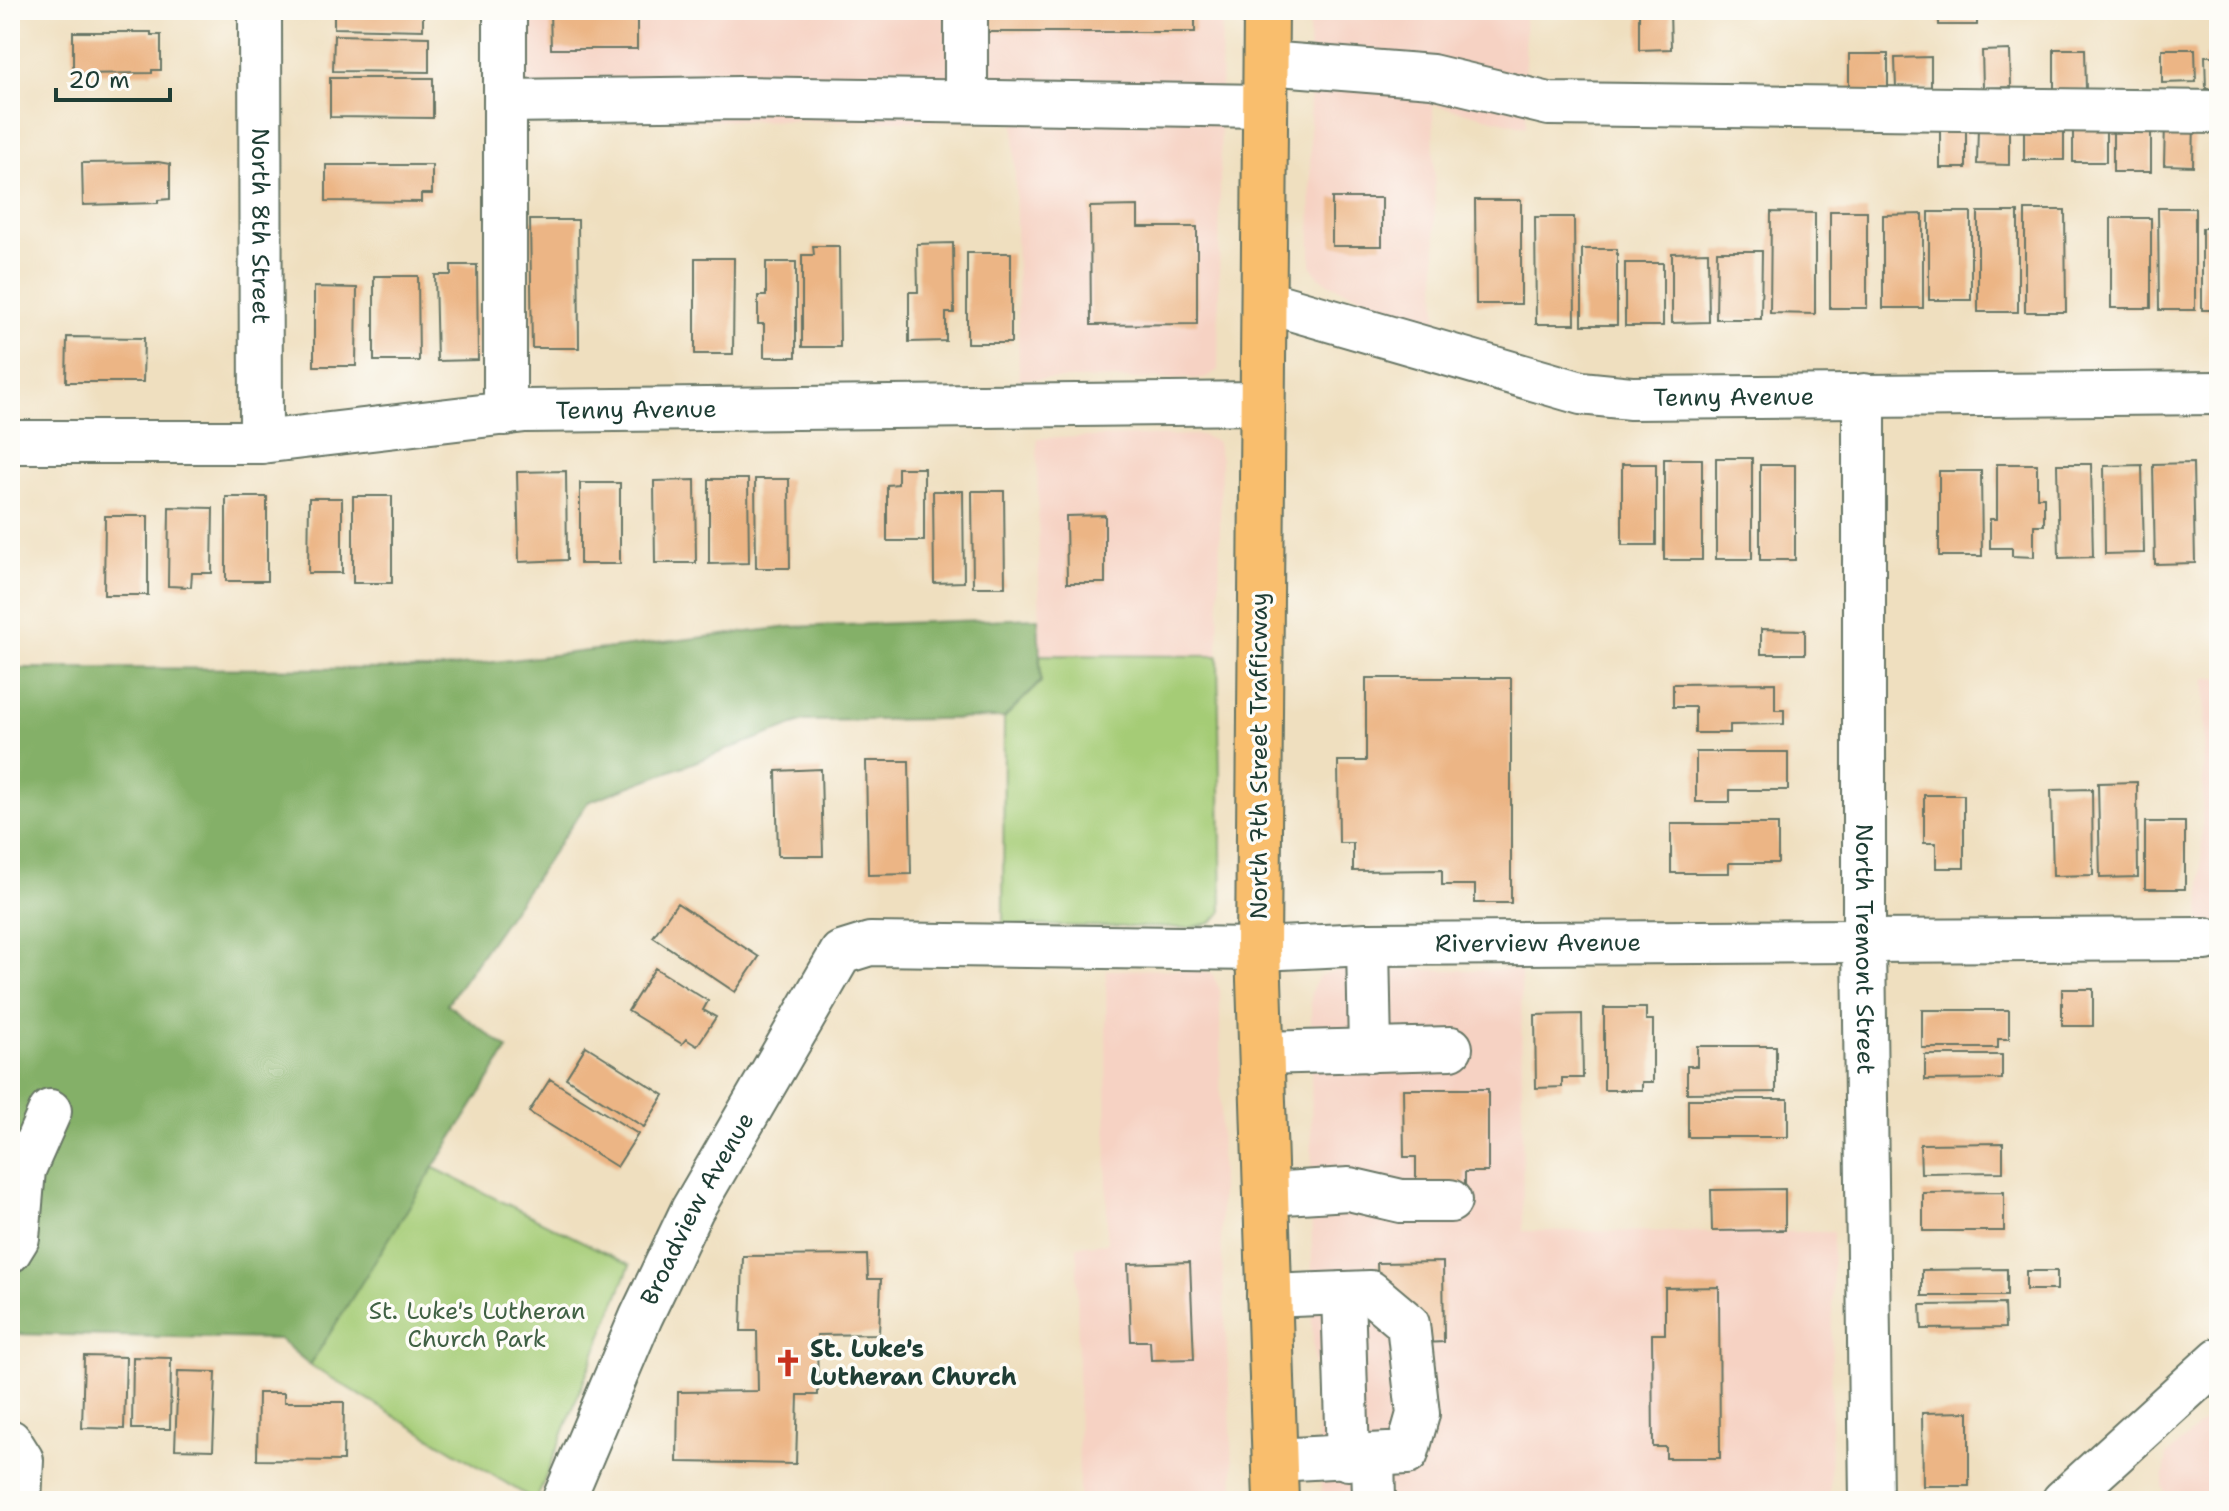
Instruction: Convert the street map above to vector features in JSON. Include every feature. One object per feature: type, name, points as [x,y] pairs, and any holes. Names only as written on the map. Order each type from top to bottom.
[{"type":"main road","name":"North 7th Street Trafficway","points":[[1266,10],[1258,949],[1275,1480]]},
{"type":"street","name":"North 8th Street","points":[[260,10],[261,442]]},
{"type":"street","points":[[505,10],[505,414]]},
{"type":"street","points":[[966,10],[966,101]]},
{"type":"street","points":[[1266,63],[1432,76],[1549,104],[2219,112]]},
{"type":"street","points":[[505,101],[739,98],[1265,106]]},
{"type":"street","name":"Tenny Avenue","points":[[1263,301],[1581,393],[1631,398],[2219,393]]},
{"type":"street","name":"North Tremont Street","points":[[1864,395],[1864,940],[1871,1501]]},
{"type":"street","name":"Tenny Avenue","points":[[10,442],[261,442],[505,414],[1262,403]]},
{"type":"street","name":"Riverview Avenue","points":[[870,944],[1258,949],[1368,944],[2206,939]]},
{"type":"street","name":"Broadview Avenue","points":[[563,1501],[641,1317],[692,1210],[841,953],[870,944]]},
{"type":"street","points":[[1368,944],[1370,1051]]},
{"type":"street","points":[[1261,1053],[1451,1048]]},
{"type":"street","points":[[10,1251],[18,1238],[24,1170],[50,1111]]},
{"type":"street","points":[[1267,1194],[1349,1189],[1401,1201],[1450,1201]]},
{"type":"street","points":[[1268,1296],[1370,1292],[1408,1324],[1418,1414],[1407,1453],[1361,1457],[1275,1480]]},
{"type":"street","points":[[1343,1293],[1361,1457],[1374,1501]]},
{"type":"street","points":[[2063,1501],[2219,1359]]},
{"type":"street","points":[[10,1441],[22,1460],[20,1501]]},
{"type":"shaded area","points":[[519,10],[1222,10],[1218,370],[1204,379],[1019,379],[1014,121],[520,120]]},
{"type":"shaded area","points":[[1309,10],[1525,10],[1526,127],[1433,104],[1437,327],[1330,284],[1319,277],[1311,265]]},
{"type":"shaded area","points":[[1200,435],[1216,441],[1221,460],[1218,656],[1040,655],[1037,438]]},
{"type":"shaded area","points":[[2205,678],[2219,678],[2219,924],[2200,925]]},
{"type":"shaded area","points":[[1193,969],[1212,973],[1220,990],[1221,1239],[1234,1485],[1230,1501],[1079,1501],[1077,1246],[1107,1243],[1106,970]]},
{"type":"shaded area","points":[[1336,970],[1521,970],[1523,1231],[1833,1232],[1830,1501],[1322,1501],[1312,1324],[1311,992],[1319,976]]},
{"type":"shaded area","points":[[2219,1408],[2219,1501],[2171,1501],[2162,1487],[2167,1455]]},
{"type":"green space","points":[[1038,618],[1041,681],[1004,718],[804,721],[588,802],[447,1004],[508,1049],[310,1365],[279,1339],[10,1334],[10,668],[435,669],[790,627]]},
{"type":"green space","points":[[1040,655],[1218,656],[1222,912],[1211,923],[1188,928],[1003,925],[1004,718],[1041,682]]},
{"type":"green space","name":"St. Luke's Lutheran Church Park","points":[[432,1167],[630,1265],[536,1501],[310,1365]]},
{"type":"building","points":[[334,10],[423,10],[423,30],[334,28]]},
{"type":"building","points":[[550,10],[637,10],[637,49],[551,49]]},
{"type":"building","points":[[988,10],[1195,10],[1195,32],[988,32]]},
{"type":"building","points":[[1639,10],[1670,10],[1671,49],[1639,50]]},
{"type":"building","points":[[1832,10],[1881,10],[1881,17],[1832,17]]},
{"type":"building","points":[[1939,10],[1977,10],[1977,25],[1939,25]]},
{"type":"building","points":[[73,32],[151,32],[151,35],[161,35],[161,70],[152,70],[152,73],[73,74]]},
{"type":"building","points":[[334,35],[429,37],[429,72],[333,71]]},
{"type":"building","points":[[2054,49],[2085,49],[2086,90],[2054,90]]},
{"type":"building","points":[[2162,49],[2195,49],[2196,82],[2162,83]]},
{"type":"building","points":[[2010,50],[2011,87],[1983,88],[1982,51]]},
{"type":"building","points":[[1849,54],[1888,54],[1888,92],[1849,92]]},
{"type":"building","points":[[2205,56],[2219,56],[2219,88],[2206,89]]},
{"type":"building","points":[[1931,57],[1931,89],[1896,89],[1895,58]]},
{"type":"building","points":[[330,78],[433,78],[433,118],[330,117]]},
{"type":"building","points":[[2165,122],[2194,122],[2193,166],[2164,165]]},
{"type":"building","points":[[2024,123],[2064,123],[2064,160],[2024,160]]},
{"type":"building","points":[[2073,124],[2106,124],[2106,162],[2073,162]]},
{"type":"building","points":[[1978,127],[2009,127],[2009,165],[1977,164]]},
{"type":"building","points":[[1940,128],[1966,128],[1966,168],[1940,168]]},
{"type":"building","points":[[2113,131],[2151,131],[2151,172],[2113,172]]},
{"type":"building","points":[[82,163],[170,164],[170,199],[158,200],[158,203],[83,205]]},
{"type":"building","points":[[326,165],[432,165],[432,194],[421,194],[421,202],[326,201]]},
{"type":"building","points":[[1332,198],[1382,198],[1382,246],[1332,246]]},
{"type":"building","points":[[1475,200],[1521,200],[1521,304],[1476,304]]},
{"type":"building","points":[[1138,206],[1138,227],[1197,227],[1197,324],[1091,325],[1090,207]]},
{"type":"building","points":[[2158,208],[2195,208],[2195,310],[2159,310]]},
{"type":"building","points":[[2025,210],[2065,210],[2066,312],[2025,312]]},
{"type":"building","points":[[1830,211],[1867,211],[1867,308],[1830,308]]},
{"type":"building","points":[[1771,212],[1815,213],[1815,314],[1770,313]]},
{"type":"building","points":[[1929,212],[1971,212],[1971,300],[1929,300]]},
{"type":"building","points":[[1978,212],[2018,212],[2018,312],[1978,312]]},
{"type":"building","points":[[1923,214],[1923,308],[1883,308],[1883,215]]},
{"type":"building","points":[[1535,217],[1574,217],[1575,324],[1536,324]]},
{"type":"building","points":[[2111,218],[2151,218],[2151,308],[2111,308]]},
{"type":"building","points":[[530,220],[578,220],[579,348],[532,348]]},
{"type":"building","points":[[2202,228],[2219,228],[2219,310],[2202,310]]},
{"type":"building","points":[[953,243],[954,313],[946,313],[946,341],[909,342],[909,292],[918,292],[917,244]]},
{"type":"building","points":[[813,246],[839,246],[840,347],[802,347],[802,255],[814,255]]},
{"type":"building","points":[[1582,249],[1617,249],[1617,325],[1582,325]]},
{"type":"building","points":[[1717,251],[1762,251],[1761,319],[1716,319]]},
{"type":"building","points":[[1708,252],[1709,322],[1672,323],[1672,253]]},
{"type":"building","points":[[967,253],[1011,253],[1011,343],[967,343]]},
{"type":"building","points":[[695,258],[734,258],[733,354],[695,354]]},
{"type":"building","points":[[766,262],[796,262],[796,357],[764,357],[764,324],[758,324],[758,296],[766,296]]},
{"type":"building","points":[[1625,263],[1663,263],[1663,326],[1625,326]]},
{"type":"building","points":[[451,265],[477,265],[478,360],[437,361],[435,275],[451,275]]},
{"type":"building","points":[[374,276],[418,276],[419,361],[374,361]]},
{"type":"building","points":[[314,287],[357,288],[356,366],[314,366]]},
{"type":"building","points":[[67,337],[144,338],[143,382],[66,382]]},
{"type":"building","points":[[1716,458],[1752,458],[1752,559],[1716,559]]},
{"type":"building","points":[[1664,459],[1702,459],[1702,560],[1664,560]]},
{"type":"building","points":[[2193,463],[2195,563],[2155,564],[2153,464]]},
{"type":"building","points":[[1622,464],[1656,464],[1656,545],[1622,545]]},
{"type":"building","points":[[1997,464],[2037,464],[2037,497],[2044,497],[2044,525],[2034,525],[2034,557],[2012,556],[2012,548],[1990,548],[1990,519],[1997,519]]},
{"type":"building","points":[[2057,464],[2091,464],[2093,557],[2059,558]]},
{"type":"building","points":[[1760,465],[1795,465],[1795,560],[1760,560]]},
{"type":"building","points":[[2142,465],[2144,553],[2105,554],[2104,466]]},
{"type":"building","points":[[898,468],[924,468],[924,541],[887,541],[887,485],[898,484]]},
{"type":"building","points":[[566,471],[567,560],[519,562],[517,472]]},
{"type":"building","points":[[1939,471],[1981,471],[1982,556],[1939,556]]},
{"type":"building","points":[[709,479],[748,479],[749,563],[709,564]]},
{"type":"building","points":[[755,479],[789,479],[790,568],[756,568]]},
{"type":"building","points":[[695,480],[696,563],[655,563],[654,481]]},
{"type":"building","points":[[580,483],[620,483],[620,564],[580,564]]},
{"type":"building","points":[[933,491],[963,491],[964,582],[934,583]]},
{"type":"building","points":[[972,491],[1004,491],[1005,587],[973,587]]},
{"type":"building","points":[[353,496],[392,496],[392,583],[353,583]]},
{"type":"building","points":[[226,497],[267,497],[267,581],[226,581]]},
{"type":"building","points":[[309,498],[342,498],[342,573],[308,573]]},
{"type":"building","points":[[169,507],[213,508],[212,573],[192,573],[191,587],[168,586]]},
{"type":"building","points":[[1105,515],[1105,583],[1067,583],[1066,516]]},
{"type":"building","points":[[105,516],[148,516],[148,595],[104,595]]},
{"type":"building","points":[[1761,629],[1805,630],[1805,654],[1761,654]]},
{"type":"building","points":[[1366,678],[1511,678],[1511,903],[1475,903],[1475,885],[1442,885],[1442,870],[1353,871],[1353,843],[1339,843],[1338,761],[1366,761]]},
{"type":"building","points":[[1775,683],[1775,710],[1784,710],[1784,724],[1730,725],[1730,733],[1695,733],[1695,707],[1673,707],[1673,684]]},
{"type":"building","points":[[1696,752],[1788,752],[1788,790],[1730,790],[1730,802],[1696,802]]},
{"type":"building","points":[[866,761],[909,761],[911,874],[868,875]]},
{"type":"building","points":[[821,769],[823,856],[778,856],[776,771]]},
{"type":"building","points":[[2137,782],[2138,877],[2100,878],[2098,783]]},
{"type":"building","points":[[2092,789],[2093,875],[2053,876],[2051,790]]},
{"type":"building","points":[[1924,795],[1964,795],[1964,868],[1936,868],[1936,843],[1924,843]]},
{"type":"building","points":[[2145,822],[2185,822],[2185,889],[2145,889]]},
{"type":"building","points":[[1671,824],[1778,824],[1778,863],[1729,863],[1729,873],[1671,873]]},
{"type":"building","points":[[677,903],[759,957],[735,992],[653,937]]},
{"type":"building","points":[[655,968],[708,1001],[703,1010],[716,1017],[697,1046],[686,1039],[682,1044],[628,1011]]},
{"type":"building","points":[[2062,989],[2093,989],[2093,1026],[2062,1026]]},
{"type":"building","points":[[1604,1008],[1646,1008],[1646,1020],[1653,1020],[1653,1082],[1642,1082],[1642,1090],[1604,1090]]},
{"type":"building","points":[[1922,1010],[2009,1010],[2009,1039],[1998,1039],[1998,1048],[1922,1048]]},
{"type":"building","points":[[1582,1014],[1583,1078],[1562,1078],[1562,1087],[1536,1088],[1535,1015]]},
{"type":"building","points":[[586,1046],[664,1095],[644,1127],[566,1078]]},
{"type":"building","points":[[1697,1046],[1776,1046],[1776,1092],[1687,1093],[1687,1066],[1697,1066]]},
{"type":"building","points":[[1925,1055],[2002,1055],[2002,1079],[1925,1080]]},
{"type":"building","points":[[550,1079],[638,1134],[617,1167],[529,1112]]},
{"type":"building","points":[[1403,1089],[1488,1089],[1488,1172],[1465,1172],[1465,1186],[1416,1187],[1416,1157],[1404,1157]]},
{"type":"building","points":[[1688,1099],[1788,1099],[1788,1137],[1688,1137]]},
{"type":"building","points":[[2003,1143],[2003,1172],[1921,1173],[1920,1144]]},
{"type":"building","points":[[1785,1189],[1785,1230],[1712,1231],[1711,1190]]},
{"type":"building","points":[[2004,1192],[2004,1231],[1923,1231],[1923,1193]]},
{"type":"building","name":"St. Luke's Lutheran Church","points":[[867,1255],[868,1279],[881,1279],[879,1334],[817,1335],[818,1395],[798,1395],[796,1464],[677,1462],[678,1392],[758,1391],[757,1331],[741,1331],[743,1256]]},
{"type":"building","points":[[1190,1262],[1194,1359],[1151,1360],[1150,1341],[1131,1341],[1128,1264]]},
{"type":"building","points":[[1443,1262],[1444,1342],[1423,1343],[1378,1286],[1377,1263]]},
{"type":"building","points":[[2007,1269],[2007,1296],[1922,1296],[1922,1270]]},
{"type":"building","points":[[2026,1271],[2057,1271],[2057,1290],[2026,1290]]},
{"type":"building","points":[[1719,1287],[1720,1458],[1666,1458],[1666,1447],[1653,1447],[1652,1334],[1665,1334],[1665,1288]]},
{"type":"building","points":[[2004,1304],[2005,1328],[1922,1329],[1921,1305]]},
{"type":"building","points":[[84,1356],[126,1357],[124,1429],[82,1428]]},
{"type":"building","points":[[133,1357],[171,1358],[170,1429],[132,1429]]},
{"type":"building","points":[[178,1371],[216,1372],[213,1450],[175,1449]]},
{"type":"building","points":[[258,1393],[284,1393],[284,1402],[344,1402],[343,1461],[257,1460]]},
{"type":"building","points":[[1969,1412],[1969,1486],[1923,1486],[1922,1413]]},
{"type":"place","name":"St. Luke's Lutheran Church","points":[[788,1363]]}]
